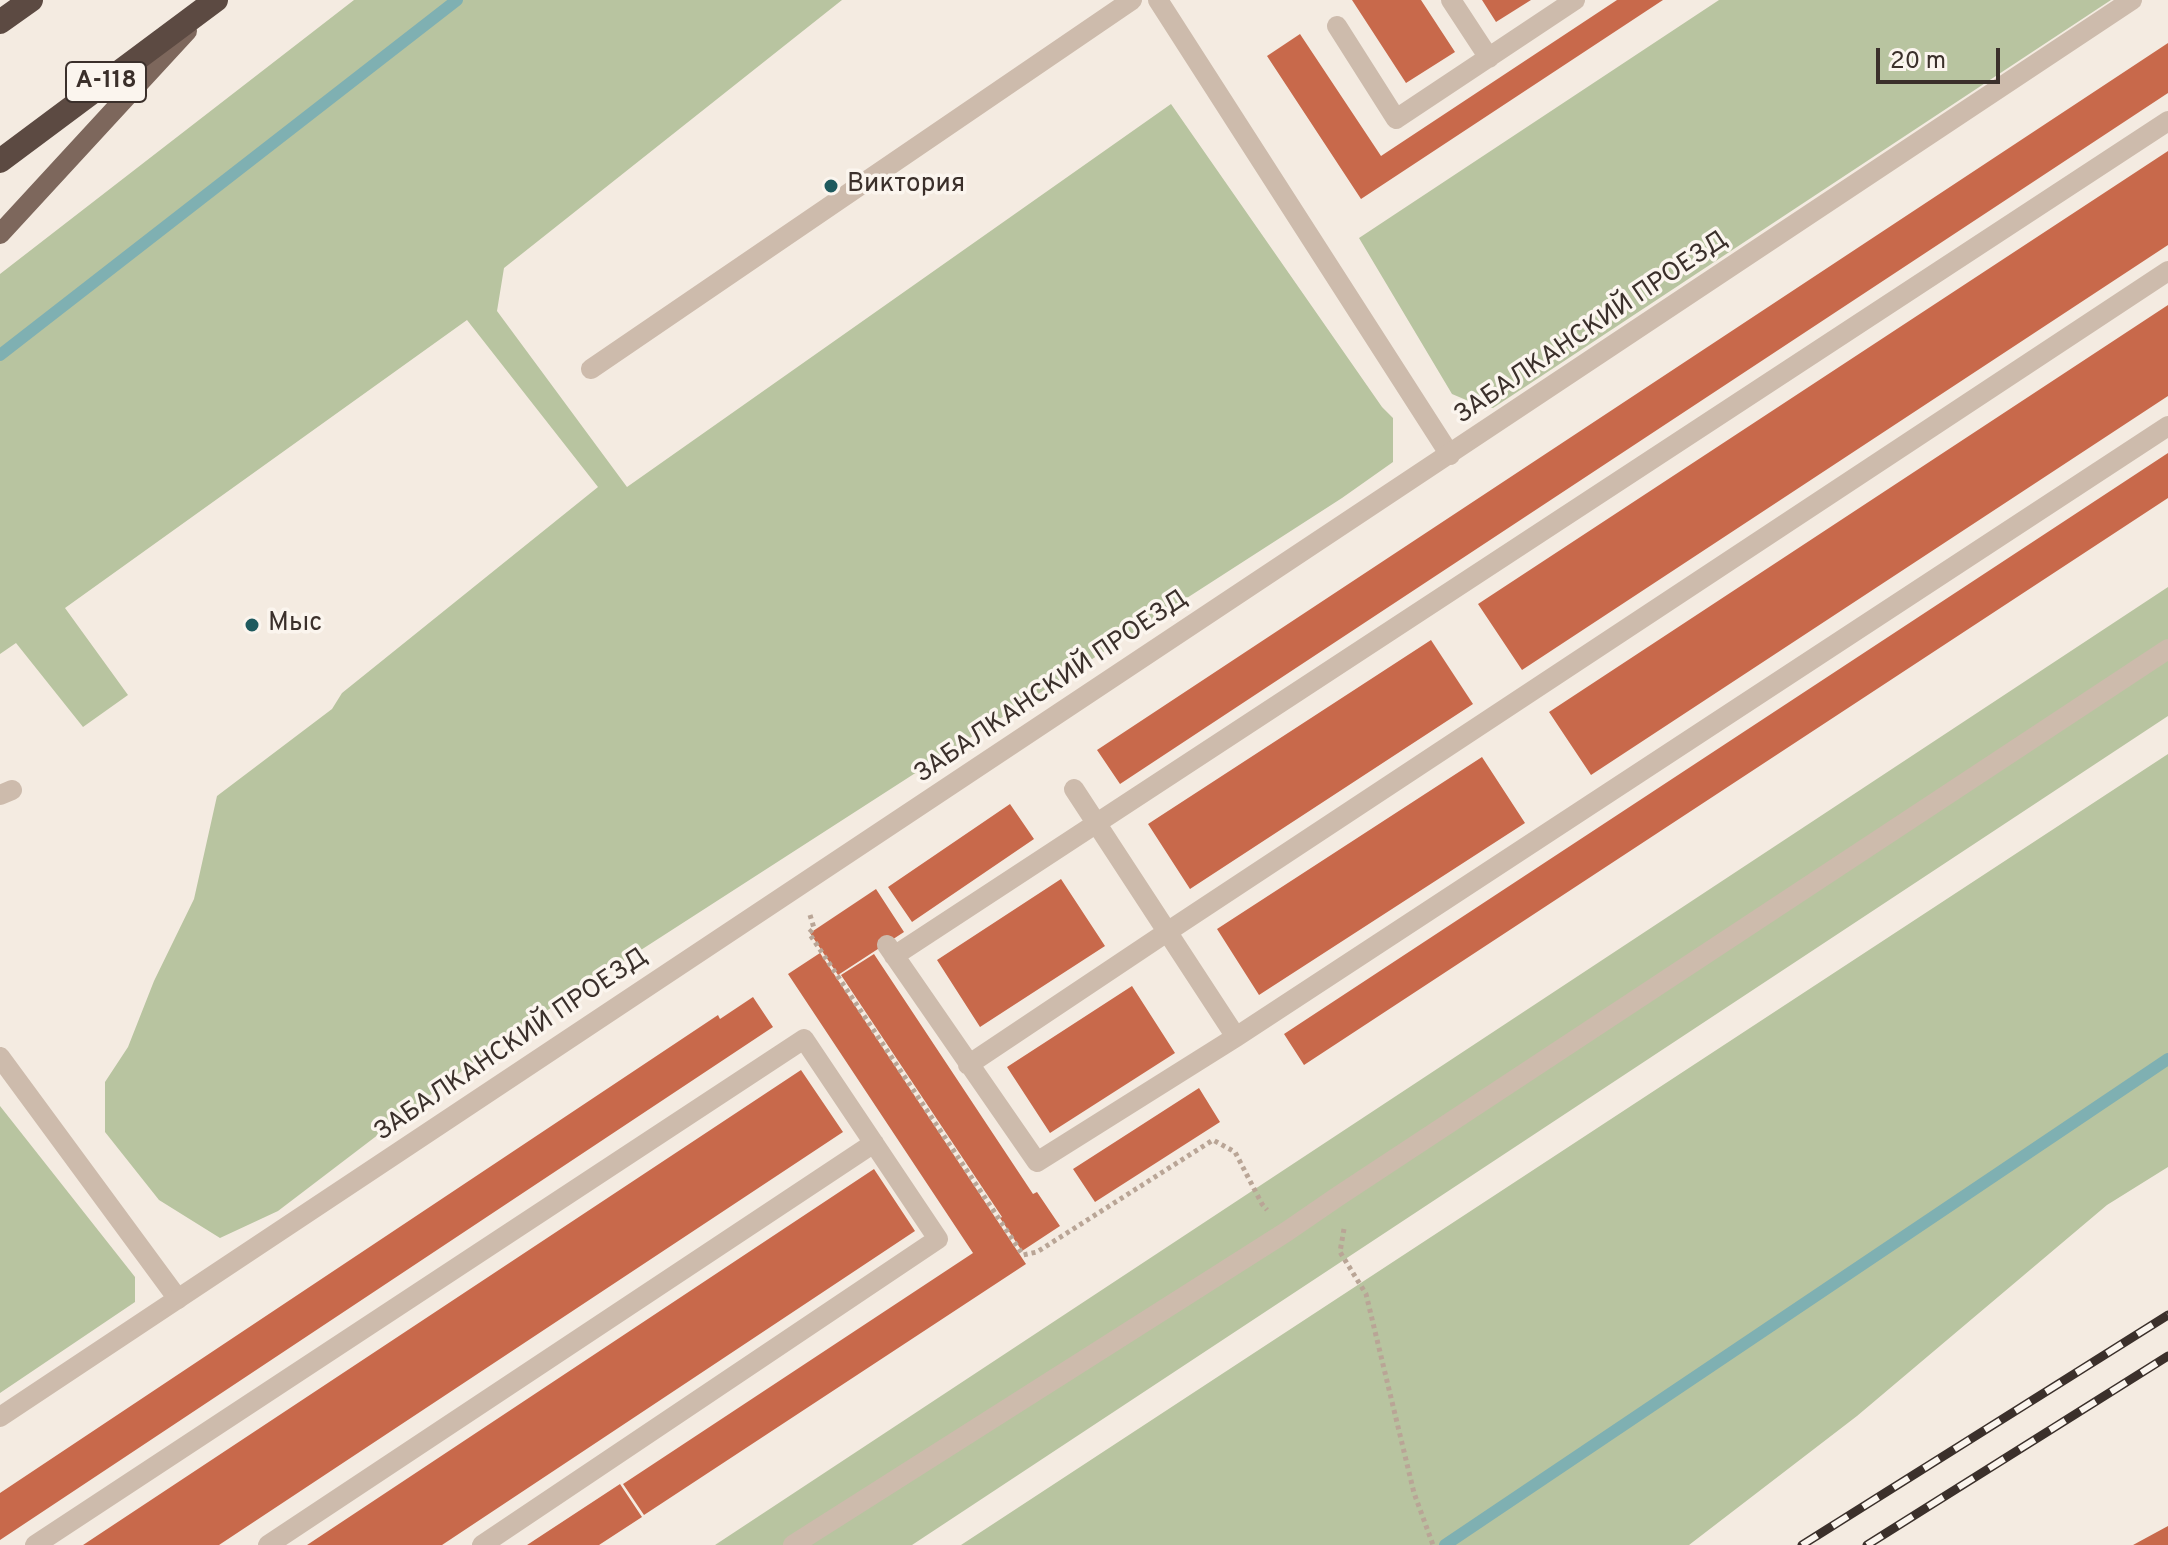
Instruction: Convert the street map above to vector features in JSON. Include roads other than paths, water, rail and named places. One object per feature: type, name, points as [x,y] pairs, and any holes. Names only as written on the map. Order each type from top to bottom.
[{"type":"highway","points":[[0,22],[31,0]]},
{"type":"highway","name":"А-118","points":[[0,161],[214,1]]},
{"type":"main road","points":[[0,234],[214,1]]},
{"type":"street","points":[[591,369],[1132,0]]},
{"type":"street","points":[[1158,0],[1450,455]]},
{"type":"street","points":[[1451,0],[1489,58]]},
{"type":"street","points":[[1337,26],[1396,119],[1575,0]]},
{"type":"street","name":"ЗАБАЛКАНСКИЙ ПРОЕЗД","points":[[0,1417],[2132,0]]},
{"type":"street","points":[[2168,121],[1097,824],[891,950],[1037,1162],[1236,1037],[2168,426]]},
{"type":"street","points":[[968,1065],[2168,271]]},
{"type":"street","points":[[793,1545],[1286,1232],[2168,649]]},
{"type":"street","points":[[1074,789],[1236,1037]]},
{"type":"street","points":[[35,1545],[804,1039],[938,1239],[482,1545]]},
{"type":"street","points":[[0,1057],[178,1299]]},
{"type":"street","points":[[268,1545],[874,1143]]},
{"type":"waterway","points":[[0,355],[457,0]]},
{"type":"waterway","points":[[1445,1545],[2168,1059]]},
{"type":"railway","points":[[1802,1545],[2168,1315]]},
{"type":"railway","points":[[1867,1545],[2168,1356]]},
{"type":"place","name":"Виктория","points":[[831,186]]},
{"type":"place","name":"Мыс","points":[[252,625]]}]
